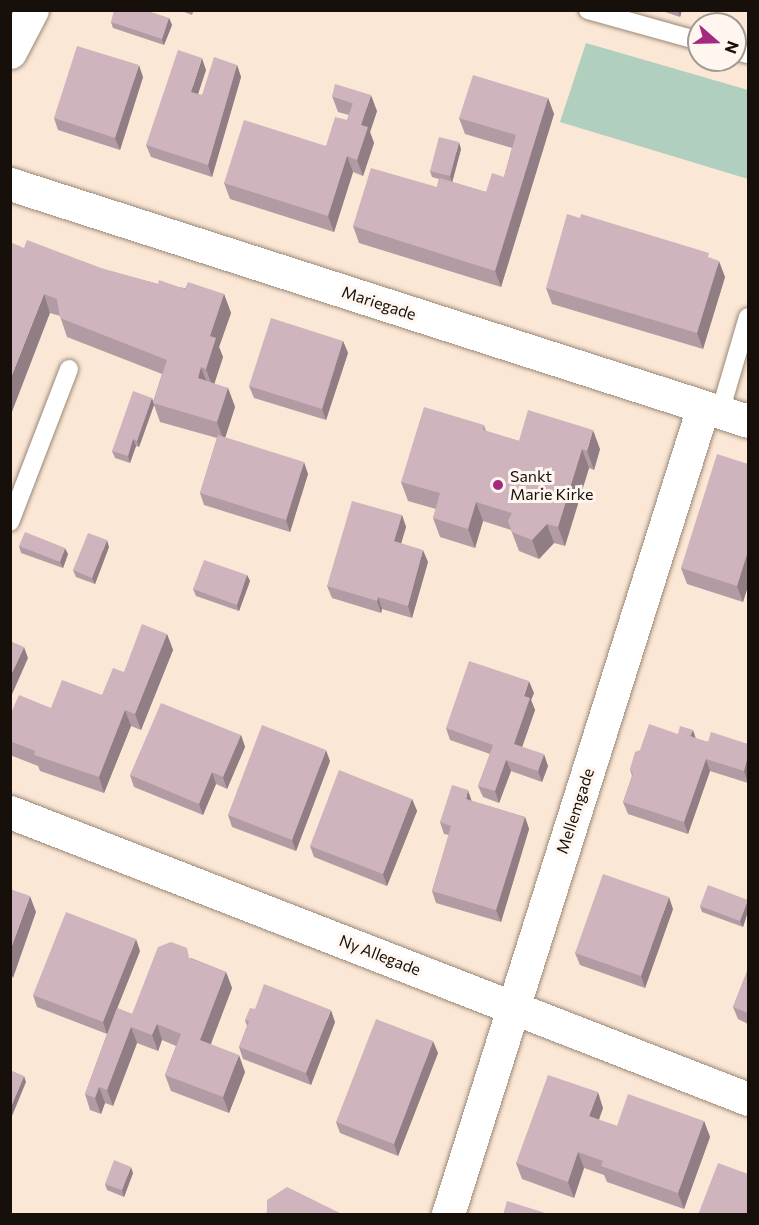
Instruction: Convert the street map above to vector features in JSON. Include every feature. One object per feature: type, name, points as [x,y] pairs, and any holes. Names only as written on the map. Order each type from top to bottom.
[{"type":"street","points":[[10,52],[32,10]]},
{"type":"street","name":"Mariegade","points":[[10,184],[724,414]]},
{"type":"street","name":"Mellemgade","points":[[448,1215],[513,1007],[724,414]]},
{"type":"street","name":"Ny Allegade","points":[[10,812],[748,1099]]},
{"type":"lane","points":[[588,10],[687,38]]},
{"type":"lane","name":"Mellemgade","points":[[724,414],[748,317]]},
{"type":"lane","points":[[10,522],[69,369]]},
{"type":"green space","points":[[586,43],[748,90],[748,179],[560,122]]},
{"type":"building","points":[[114,10],[145,10],[169,18],[162,39],[111,22]]},
{"type":"building","points":[[77,46],[139,65],[115,138],[54,118]]},
{"type":"building","points":[[178,50],[202,58],[191,92],[202,95],[214,57],[237,65],[208,165],[146,145]]},
{"type":"building","points":[[473,75],[548,98],[495,271],[353,226],[371,168],[437,187],[440,178],[486,192],[492,173],[504,177],[516,135],[459,118]]},
{"type":"building","points":[[335,84],[371,95],[361,125],[368,127],[357,160],[347,156],[328,216],[224,183],[244,120],[326,146],[335,117],[347,120],[353,103],[332,96]]},
{"type":"building","points":[[439,137],[459,142],[450,176],[430,171]]},
{"type":"building","points":[[567,214],[580,218],[581,214],[709,253],[708,257],[719,261],[697,333],[546,288]]},
{"type":"building","points":[[27,240],[101,268],[158,284],[159,280],[185,289],[188,282],[224,294],[210,336],[216,338],[206,369],[201,367],[198,378],[228,388],[217,422],[153,403],[167,360],[60,318],[57,299],[44,294],[10,380],[10,242],[24,248]]},
{"type":"building","points":[[271,318],[343,341],[322,409],[249,386]]},
{"type":"building","points":[[133,391],[152,398],[137,441],[133,439],[128,456],[112,451]]},
{"type":"building","name":"Sankt Marie Kirke","points":[[424,407],[484,425],[483,430],[519,441],[528,410],[593,430],[587,451],[582,449],[558,527],[547,524],[532,540],[512,532],[508,521],[512,513],[476,502],[468,529],[433,518],[440,493],[401,482]]},
{"type":"building","points":[[218,435],[304,462],[286,520],[200,493]]},
{"type":"building","points":[[717,454],[748,464],[748,551],[737,586],[681,568]]},
{"type":"building","points":[[352,501],[402,515],[394,541],[423,550],[408,606],[378,597],[377,601],[327,586]]},
{"type":"building","points":[[25,532],[65,548],[60,562],[19,546]]},
{"type":"building","points":[[88,533],[107,540],[92,578],[73,570]]},
{"type":"building","points":[[204,560],[247,575],[237,605],[193,589]]},
{"type":"building","points":[[142,624],[167,634],[135,714],[125,710],[99,777],[34,755],[35,751],[10,741],[10,715],[19,695],[51,708],[62,680],[102,695],[113,668],[124,672]]},
{"type":"building","points":[[10,641],[24,647],[10,677]]},
{"type":"building","points":[[469,661],[529,681],[524,696],[530,698],[514,744],[544,754],[538,771],[506,760],[495,791],[478,786],[493,745],[446,728]]},
{"type":"building","points":[[161,703],[241,735],[223,777],[212,772],[199,804],[130,775]]},
{"type":"building","points":[[649,724],[678,734],[680,726],[693,730],[690,736],[708,742],[711,732],[748,744],[744,771],[706,759],[684,822],[623,802],[633,774],[630,769],[635,752],[640,750]]},
{"type":"building","points":[[262,725],[326,750],[292,840],[228,815]]},
{"type":"building","points":[[339,770],[412,799],[383,874],[310,846]]},
{"type":"building","points":[[452,785],[468,790],[466,799],[525,817],[496,910],[432,891],[451,826],[440,822]]},
{"type":"building","points":[[603,874],[669,897],[641,976],[575,953]]},
{"type":"building","points":[[708,885],[748,900],[740,921],[700,906]]},
{"type":"building","points":[[10,889],[30,896],[10,951]]},
{"type":"building","points":[[66,912],[136,939],[103,1022],[33,995]]},
{"type":"building","points":[[171,942],[187,948],[189,958],[226,972],[200,1040],[239,1055],[223,1097],[165,1075],[181,1034],[157,1024],[152,1035],[131,1027],[107,1090],[99,1087],[95,1098],[85,1094],[117,1008],[132,1014],[158,947]]},
{"type":"building","points":[[748,969],[748,1013],[733,1007]]},
{"type":"building","points":[[264,984],[331,1010],[306,1073],[239,1047],[249,1021],[245,1020],[250,1008],[255,1009]]},
{"type":"building","points":[[376,1019],[433,1041],[394,1144],[336,1122]]},
{"type":"building","points":[[10,1070],[24,1076],[10,1109]]},
{"type":"building","points":[[548,1075],[598,1092],[589,1116],[617,1126],[628,1094],[704,1121],[678,1193],[601,1166],[603,1161],[578,1152],[568,1182],[516,1163]]},
{"type":"building","points":[[114,1160],[131,1167],[122,1190],[105,1184]]},
{"type":"building","points":[[718,1163],[748,1174],[748,1215],[698,1215]]},
{"type":"building","points":[[287,1187],[344,1215],[265,1215],[267,1200]]},
{"type":"building","points":[[507,1201],[552,1215],[503,1215]]},
{"type":"place","name":"Sankt Marie Kirke","points":[[498,485]]}]
